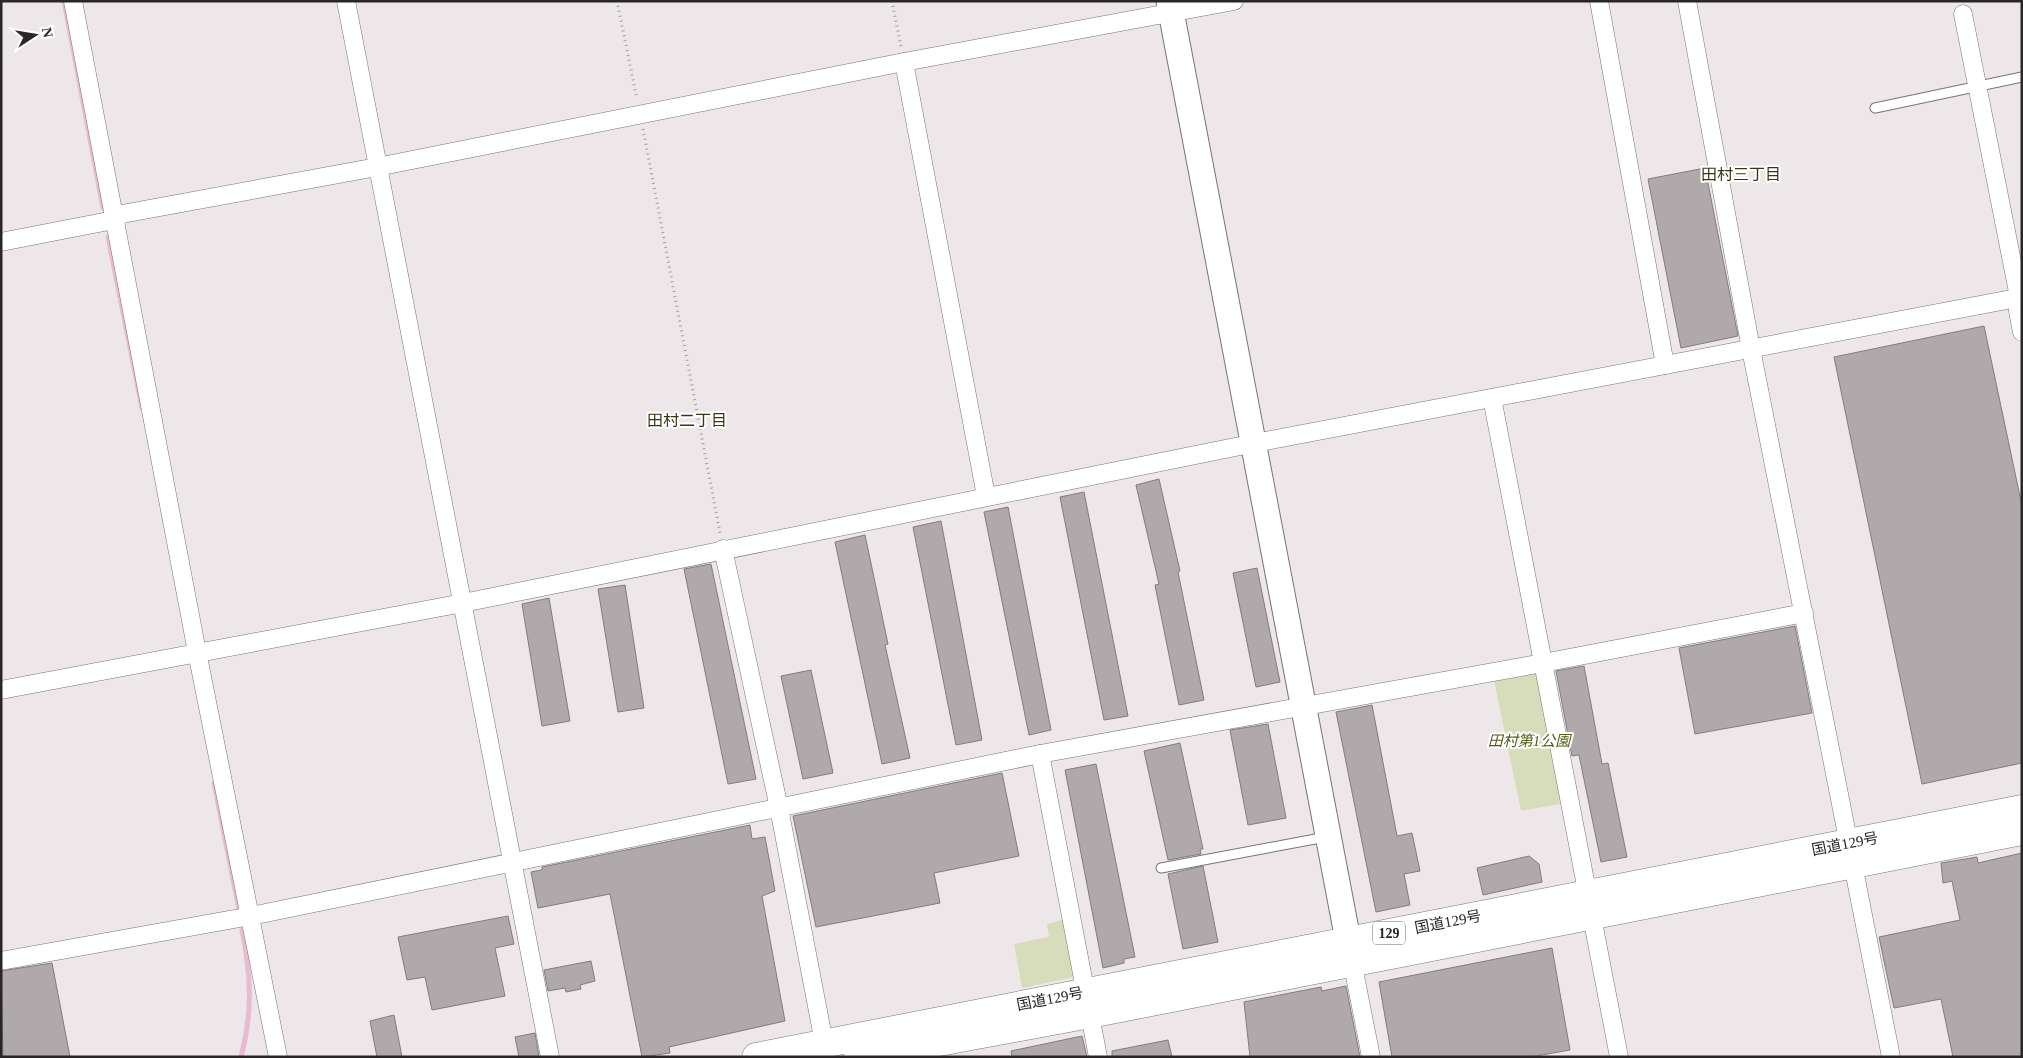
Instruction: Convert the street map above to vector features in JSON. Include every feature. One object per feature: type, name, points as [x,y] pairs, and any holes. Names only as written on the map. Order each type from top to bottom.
[{"type":"highway","name":"国道129号","points":[[756,1057],[826,1050],[1088,1003],[1851,853],[2022,809]]},
{"type":"highway","name":"国道129号","points":[[1851,853],[2022,831]]},
{"type":"highway","name":"国道129号","points":[[858,1057],[1088,1003]]},
{"type":"street","points":[[73,1],[197,652],[278,1057]]},
{"type":"street","points":[[346,1],[550,1057]]},
{"type":"street","points":[[1,242],[114,220],[122,214],[641,116],[1170,8],[1234,1]]},
{"type":"street","points":[[1598,1],[1665,366]]},
{"type":"street","points":[[1687,1],[1750,349],[1804,612],[1891,1057]]},
{"type":"street","points":[[1170,8],[1371,1057]]},
{"type":"street","points":[[1963,14],[2020,297],[2018,311],[2022,332]]},
{"type":"street","points":[[904,62],[986,496]]},
{"type":"street","points":[[1,690],[463,603],[1254,443],[2020,297]]},
{"type":"street","points":[[1492,398],[1619,1057]]},
{"type":"street","points":[[723,549],[779,808],[826,1050]]},
{"type":"street","points":[[1,961],[251,916],[1040,754],[1304,705],[1543,664],[1804,612]]},
{"type":"street","points":[[1040,754],[1098,1057]]},
{"type":"lane","points":[[1875,108],[2022,77]]},
{"type":"lane","points":[[1161,868],[1329,837]]},
{"type":"path","points":[[618,1],[723,549]]},
{"type":"path","points":[[892,1],[904,62]]},
{"type":"green space","name":"田村第1公園","points":[[1534,672],[1538,674],[1564,803],[1521,811],[1494,680]]},
{"type":"green space","points":[[1063,920],[1074,977],[1022,988],[1014,944],[1049,937],[1047,924]]},
{"type":"building","points":[[1705,168],[1738,336],[1681,348],[1648,179]]},
{"type":"building","points":[[1984,326],[2022,506],[2022,763],[1922,784],[1834,357]]},
{"type":"building","points":[[1159,479],[1180,571],[1178,572],[1204,700],[1179,705],[1155,585],[1159,584],[1136,485]]},
{"type":"building","points":[[1084,492],[1128,716],[1104,720],[1060,497]]},
{"type":"building","points":[[1008,507],[1051,730],[1029,735],[984,512]]},
{"type":"building","points":[[941,521],[982,740],[956,745],[913,527]]},
{"type":"building","points":[[865,535],[888,644],[885,645],[910,758],[882,764],[835,542]]},
{"type":"building","points":[[711,564],[756,779],[728,784],[684,569]]},
{"type":"building","points":[[1257,568],[1280,682],[1256,687],[1233,573]]},
{"type":"building","points":[[625,585],[644,708],[618,712],[598,589]]},
{"type":"building","points":[[549,598],[570,721],[542,726],[522,604]]},
{"type":"building","points":[[1795,626],[1812,713],[1695,734],[1679,648]]},
{"type":"building","points":[[1584,666],[1602,764],[1608,763],[1627,857],[1601,862],[1579,755],[1572,756],[1556,671]]},
{"type":"building","points":[[811,670],[833,773],[803,779],[781,676]]},
{"type":"building","points":[[1372,705],[1397,836],[1412,833],[1420,871],[1404,874],[1410,905],[1376,912],[1336,712]]},
{"type":"building","points":[[1268,724],[1286,818],[1248,825],[1230,730]]},
{"type":"building","points":[[1180,743],[1203,849],[1200,849],[1201,854],[1168,860],[1144,751]]},
{"type":"building","points":[[1096,764],[1135,957],[1124,959],[1124,963],[1103,968],[1065,770]]},
{"type":"building","points":[[1002,773],[1019,856],[934,873],[940,903],[816,927],[793,816]]},
{"type":"building","points":[[750,825],[752,839],[765,837],[775,891],[762,896],[785,1021],[669,1047],[670,1053],[642,1057],[610,894],[538,908],[531,872],[542,870],[542,867]]},
{"type":"building","points":[[2022,853],[2022,1057],[1953,1057],[1941,999],[1894,1008],[1879,937],[1960,920],[1952,881],[1943,883],[1941,863],[1977,857],[1978,863]]},
{"type":"building","points":[[1529,856],[1539,864],[1542,882],[1483,895],[1477,868]]},
{"type":"building","points":[[1203,866],[1218,942],[1183,949],[1168,874]]},
{"type":"building","points":[[508,916],[514,944],[495,948],[505,996],[432,1010],[425,977],[407,980],[398,937]]},
{"type":"building","points":[[1552,948],[1570,1050],[1530,1057],[1392,1057],[1379,982]]},
{"type":"building","points":[[591,961],[595,981],[580,985],[581,989],[566,992],[565,988],[548,991],[544,970]]},
{"type":"building","points":[[52,963],[70,1057],[3,1057],[1,971]]},
{"type":"building","points":[[1346,986],[1360,1057],[1250,1057],[1244,1002],[1321,987],[1322,991]]},
{"type":"building","points":[[394,1015],[402,1057],[377,1057],[370,1021]]},
{"type":"building","points":[[535,1033],[539,1057],[519,1057],[515,1037]]},
{"type":"building","points":[[1082,1036],[1087,1057],[1012,1057],[1011,1051]]},
{"type":"building","points":[[1168,1040],[1172,1057],[1112,1057],[1112,1051]]},
{"type":"waterway","points":[[64,1],[103,208]]},
{"type":"waterway","points":[[108,237],[142,408]]},
{"type":"waterway","points":[[214,783],[239,910]]},
{"type":"waterway","points":[[241,1057],[249,1009],[249,978],[242,930]]},
{"type":"district","name":"田村三丁目","points":[[1741,174]]},
{"type":"district","name":"田村二丁目","points":[[687,420]]}]
